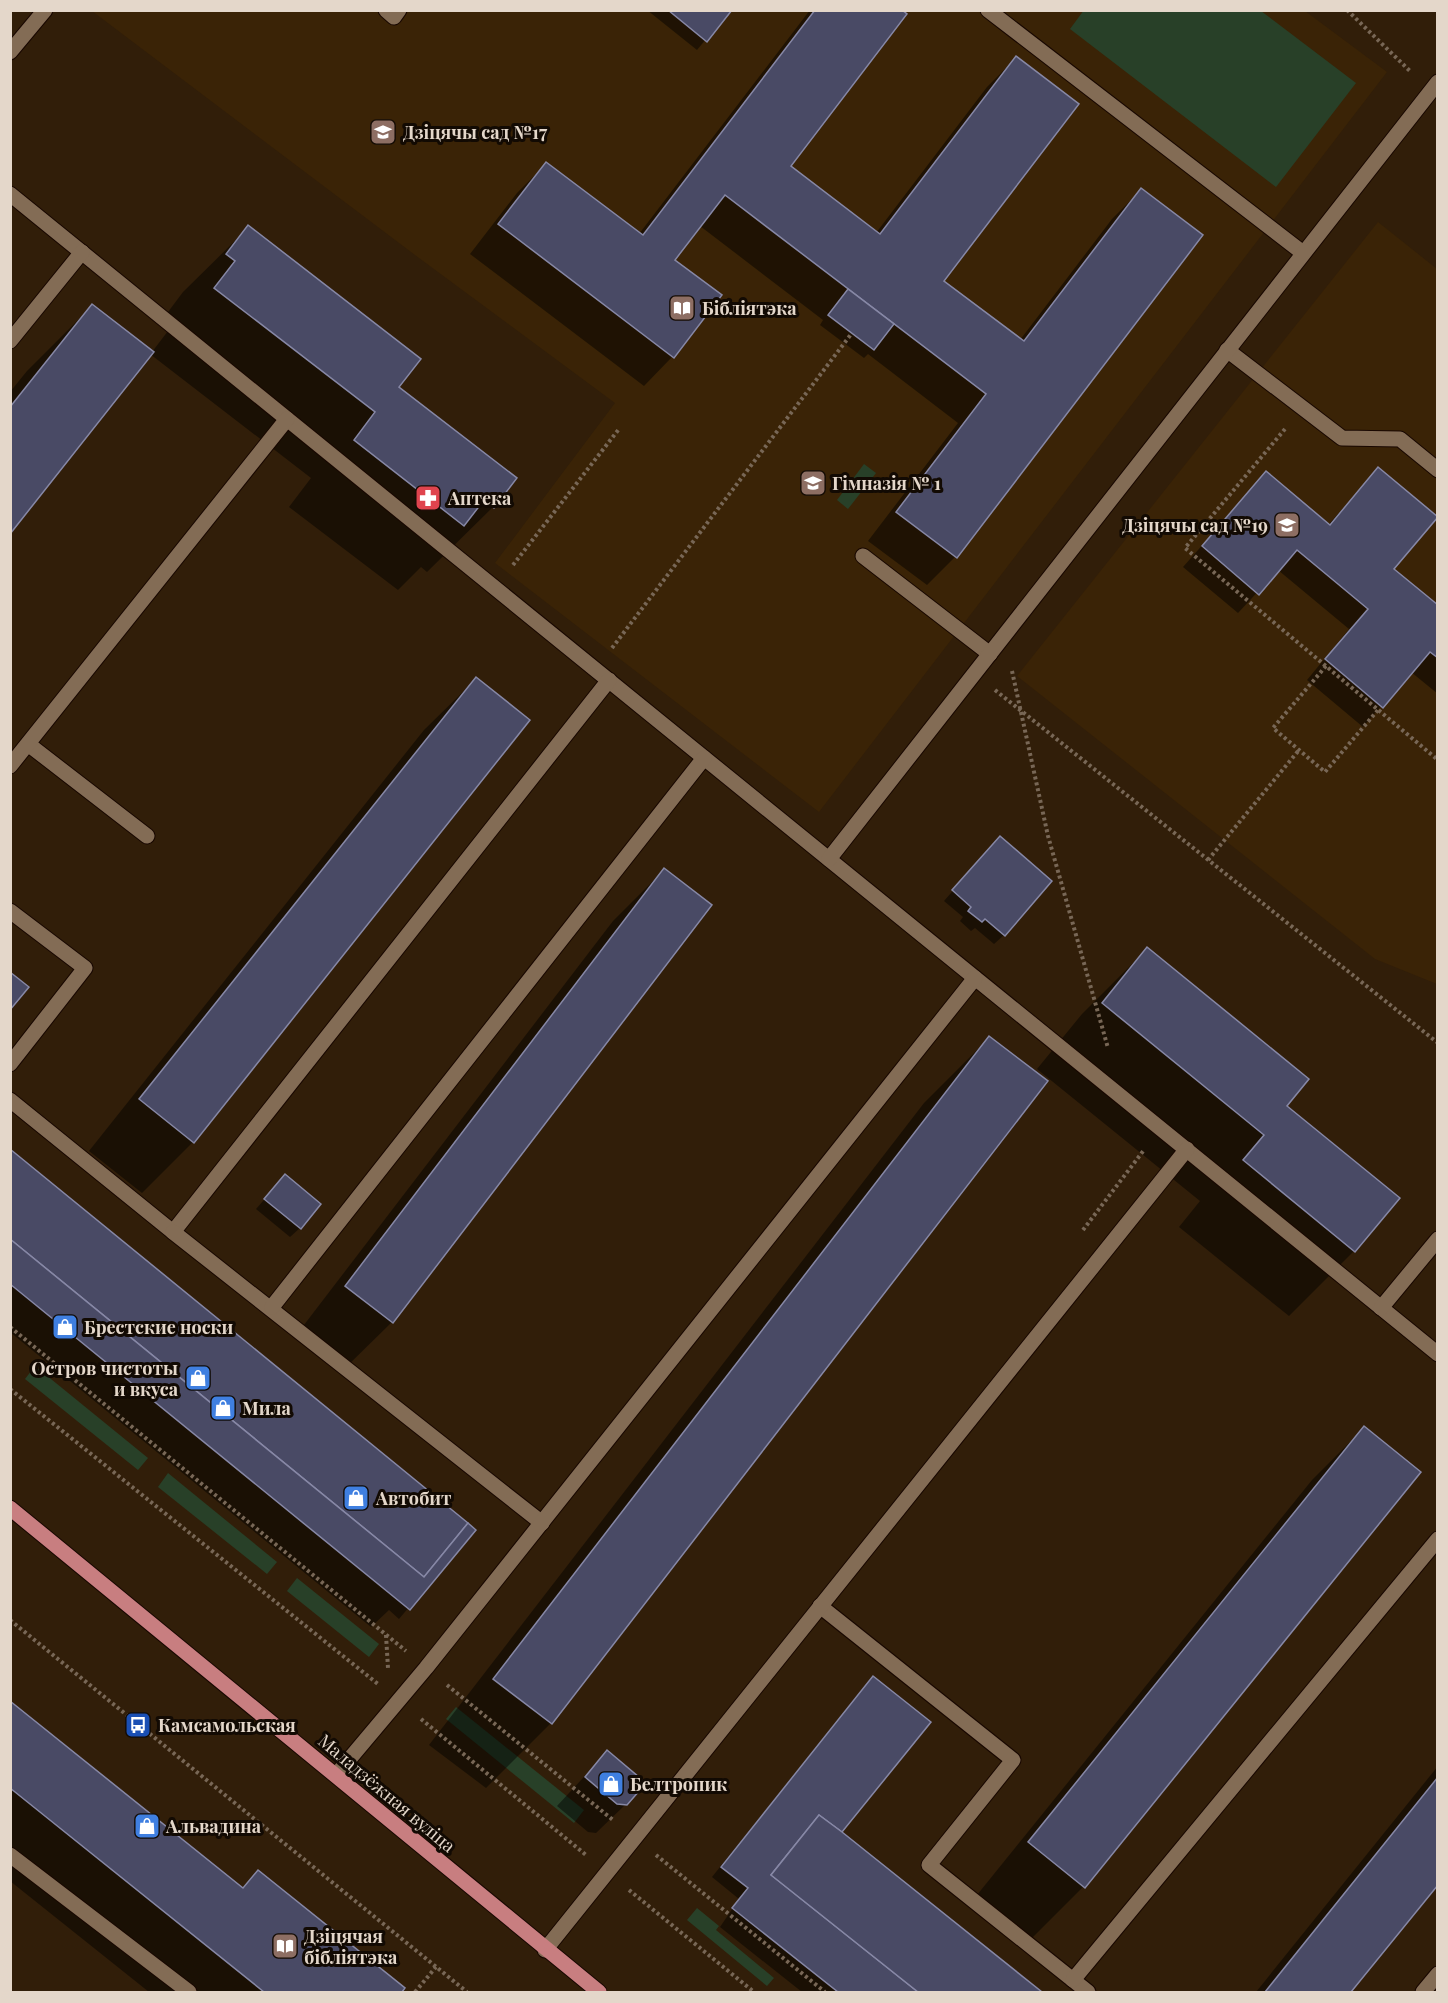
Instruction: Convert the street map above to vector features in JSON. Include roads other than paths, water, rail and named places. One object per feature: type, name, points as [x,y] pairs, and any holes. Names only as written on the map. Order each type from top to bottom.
[{"type":"main road","name":"Маладзёжная вуліца","points":[[10,1508],[545,1950],[599,1992]]},
{"type":"lane","points":[[10,52],[45,10]]},
{"type":"lane","points":[[386,10],[394,17],[399,10]]},
{"type":"lane","points":[[987,10],[1304,253]]},
{"type":"lane","points":[[829,859],[1434,86]]},
{"type":"lane","points":[[10,194],[1437,1354]]},
{"type":"lane","points":[[10,341],[82,252]]},
{"type":"lane","points":[[1227,350],[1342,438],[1400,439],[1437,470]]},
{"type":"lane","points":[[10,766],[287,419]]},
{"type":"lane","points":[[863,556],[990,654]]},
{"type":"lane","points":[[173,1232],[609,681]]},
{"type":"lane","points":[[28,744],[147,836]]},
{"type":"lane","points":[[272,1307],[704,758]]},
{"type":"lane","points":[[10,911],[85,969],[10,1064]]},
{"type":"lane","points":[[336,1775],[394,1697],[426,1668],[975,978]]},
{"type":"lane","points":[[10,1100],[173,1232],[272,1307],[542,1523]]},
{"type":"lane","points":[[545,1950],[1187,1149]]},
{"type":"lane","points":[[1381,1308],[1437,1239]]},
{"type":"lane","points":[[1073,1980],[1437,1539]]},
{"type":"lane","points":[[820,1606],[1013,1760],[929,1865],[1088,1992]]},
{"type":"lane","points":[[10,1855],[186,1992]]},
{"type":"lane","points":[[1423,1992],[1437,1974]]},
{"type":"place","name":"Дзіцячы сад №17","points":[[383,132]]},
{"type":"place","name":"Бібліятэка","points":[[682,308]]},
{"type":"place","name":"Гімназія № 1","points":[[813,483]]},
{"type":"place","name":"Аптека","points":[[428,498]]},
{"type":"place","name":"Дзіцячы сад №19","points":[[1287,525]]},
{"type":"place","name":"Брестские носки","points":[[65,1327]]},
{"type":"place","name":"Остров чистоты и вкуса","points":[[198,1378]]},
{"type":"place","name":"Мила","points":[[223,1408]]},
{"type":"place","name":"Автобит","points":[[356,1498]]},
{"type":"place","name":"Камсамольская","points":[[138,1725]]},
{"type":"place","name":"Белтропик","points":[[611,1784]]},
{"type":"place","name":"Альвадина","points":[[147,1826]]},
{"type":"place","name":"Дзіцячая бібліятэка","points":[[285,1946]]}]
